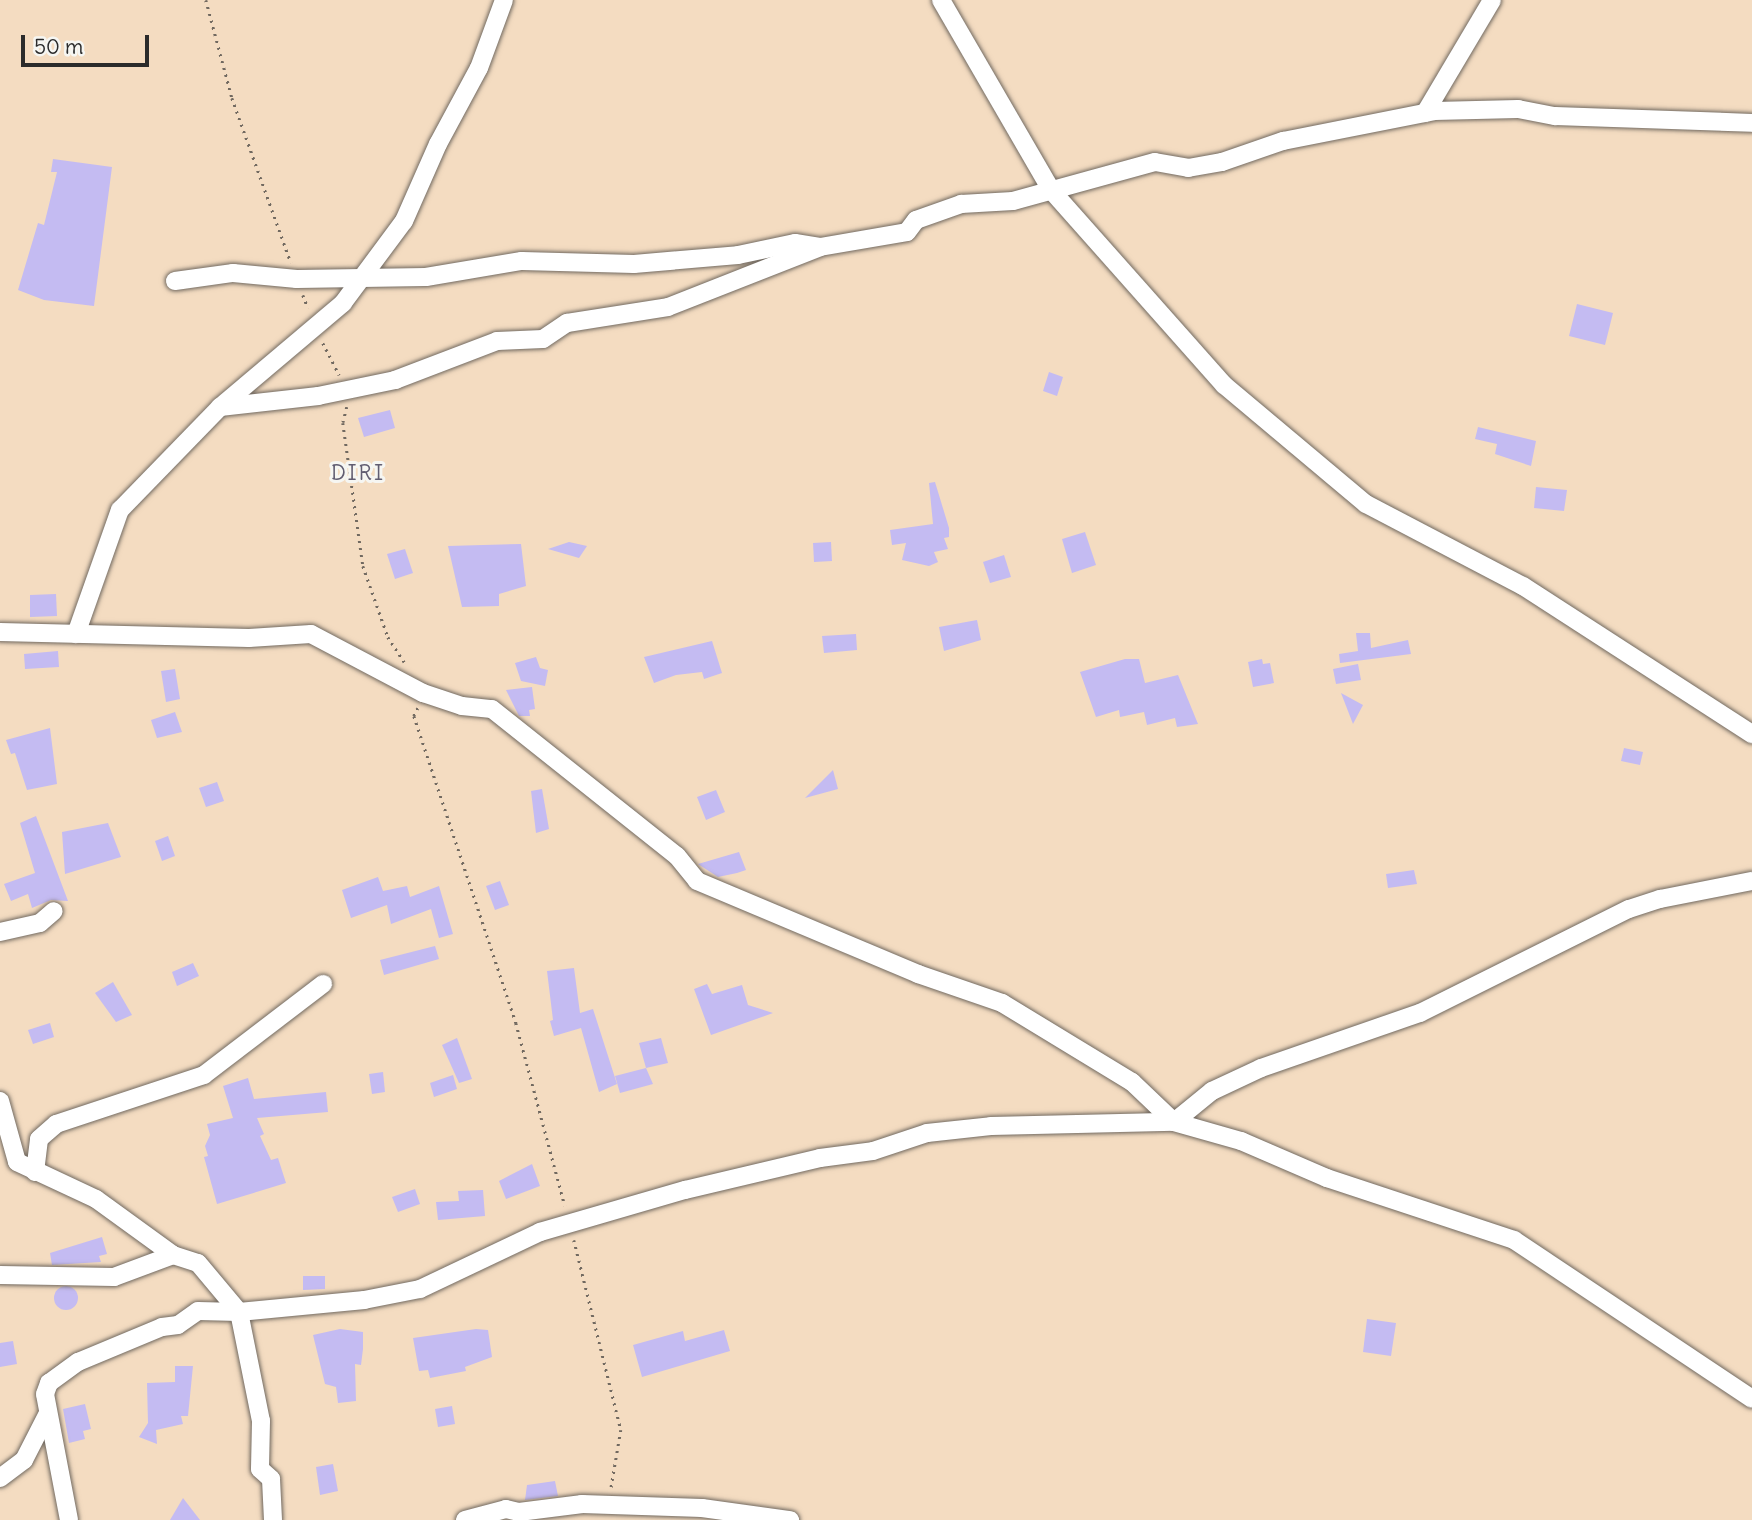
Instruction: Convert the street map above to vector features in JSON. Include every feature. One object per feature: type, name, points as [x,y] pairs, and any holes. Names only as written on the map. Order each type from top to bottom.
[{"type":"street","points":[[76,634],[120,510],[220,407],[343,303],[411,210],[438,144],[479,68],[503,0]]},
{"type":"street","points":[[941,0],[1051,190],[1224,385],[1366,504],[1523,586],[1752,734]]},
{"type":"street","points":[[1425,113],[1492,0]]},
{"type":"street","points":[[220,407],[395,380],[497,341],[543,339],[567,323],[668,307],[820,247],[907,232],[916,220],[961,204],[1013,201],[1155,162],[1188,168],[1223,162],[1293,138],[1425,113],[1518,109],[1555,116],[1752,123]]},
{"type":"street","points":[[175,281],[233,273],[297,279],[426,277],[522,261],[624,265],[738,254],[795,243],[820,247]]},
{"type":"street","points":[[0,632],[249,638],[311,634],[424,693],[462,706],[492,709],[677,856],[697,881],[918,974],[1002,1003],[1132,1082],[1174,1122]]},
{"type":"street","points":[[1174,1122],[1212,1091],[1261,1068],[1420,1013],[1629,909],[1660,898],[1752,881]]},
{"type":"street","points":[[0,932],[40,923],[54,911]]},
{"type":"street","points":[[35,1172],[40,1139],[56,1124],[204,1075],[323,984]]},
{"type":"street","points":[[0,1101],[5,1133],[17,1162],[96,1199],[173,1255],[198,1263],[239,1312],[261,1421],[260,1469],[271,1479],[273,1520]]},
{"type":"street","points":[[69,1520],[45,1394],[49,1383],[78,1362],[162,1326],[178,1325],[198,1311],[239,1312],[364,1300],[419,1289],[540,1232],[685,1190],[820,1158],[873,1151],[927,1133],[991,1126],[1174,1122],[1241,1141],[1327,1178],[1514,1240],[1752,1399]]},
{"type":"street","points":[[0,1275],[114,1276],[173,1255]]},
{"type":"street","points":[[0,1478],[24,1460],[48,1413]]},
{"type":"street","points":[[466,1520],[506,1509],[538,1515],[608,1506],[702,1508],[790,1520]]},
{"type":"path","points":[[206,0],[232,98],[297,279],[336,372],[352,388],[343,423],[363,566],[388,637],[424,693],[414,716],[516,1023],[570,1223],[621,1430],[608,1506]]},
{"type":"building","points":[[53,159],[112,167],[94,306],[44,300],[18,290],[38,223],[44,225],[57,172],[51,172]]},
{"type":"building","points":[[1577,304],[1613,313],[1605,345],[1569,336]]},
{"type":"building","points":[[1049,372],[1063,377],[1057,396],[1043,391]]},
{"type":"building","points":[[390,410],[395,428],[364,437],[358,418]]},
{"type":"building","points":[[1478,427],[1536,441],[1531,466],[1495,454],[1497,444],[1475,439]]},
{"type":"building","points":[[935,482],[949,528],[949,537],[944,538],[948,549],[934,552],[938,562],[929,566],[902,560],[906,543],[892,545],[890,530],[933,524],[929,483]]},
{"type":"building","points":[[1536,487],[1567,490],[1564,511],[1534,508]]},
{"type":"building","points":[[1085,532],[1096,565],[1072,573],[1062,539]]},
{"type":"building","points":[[569,542],[587,546],[579,558],[548,549]]},
{"type":"building","points":[[831,542],[832,561],[814,562],[813,543]]},
{"type":"building","points":[[521,544],[526,586],[499,594],[499,606],[462,607],[448,546]]},
{"type":"building","points":[[405,549],[413,573],[395,579],[387,554]]},
{"type":"building","points":[[1004,555],[1011,577],[990,583],[983,562]]},
{"type":"building","points":[[56,594],[57,616],[30,617],[30,595]]},
{"type":"building","points":[[977,620],[981,640],[944,651],[939,627]]},
{"type":"building","points":[[1356,633],[1370,633],[1371,648],[1408,640],[1411,654],[1340,663],[1339,654],[1358,651]]},
{"type":"building","points":[[856,634],[857,650],[824,653],[822,636]]},
{"type":"building","points":[[712,641],[722,673],[704,679],[702,672],[676,675],[654,683],[644,657]]},
{"type":"building","points":[[58,651],[59,667],[25,669],[24,654]]},
{"type":"building","points":[[536,657],[540,668],[548,670],[545,686],[521,681],[515,663]]},
{"type":"building","points":[[1125,659],[1139,659],[1145,683],[1178,675],[1198,724],[1177,727],[1175,718],[1147,725],[1144,712],[1120,717],[1119,710],[1096,717],[1080,672]]},
{"type":"building","points":[[1262,659],[1263,664],[1270,663],[1274,683],[1253,687],[1248,662]]},
{"type":"building","points":[[1358,664],[1361,680],[1336,684],[1333,669]]},
{"type":"building","points":[[175,669],[180,699],[166,702],[161,671]]},
{"type":"building","points":[[532,687],[535,709],[529,710],[530,716],[519,716],[506,690]]},
{"type":"building","points":[[1341,693],[1363,705],[1353,724]]},
{"type":"building","points":[[175,712],[182,732],[157,738],[151,720]]},
{"type":"building","points":[[50,728],[57,784],[27,790],[15,753],[11,754],[6,740]]},
{"type":"building","points":[[1624,748],[1643,752],[1640,765],[1621,761]]},
{"type":"building","points":[[833,770],[838,789],[805,798]]},
{"type":"building","points":[[217,782],[224,801],[206,807],[199,788]]},
{"type":"building","points":[[542,789],[549,829],[536,833],[531,791]]},
{"type":"building","points":[[716,790],[725,812],[706,820],[697,797]]},
{"type":"building","points":[[36,816],[68,901],[51,900],[32,908],[28,894],[11,901],[4,884],[35,873],[20,823]]},
{"type":"building","points":[[108,823],[121,857],[65,874],[62,832]]},
{"type":"building","points":[[168,836],[175,856],[162,861],[155,841]]},
{"type":"building","points":[[739,852],[746,870],[737,873],[718,877],[698,864]]},
{"type":"building","points":[[1414,870],[1417,884],[1388,888],[1386,874]]},
{"type":"building","points":[[378,877],[383,891],[407,886],[410,897],[439,886],[453,934],[439,938],[431,909],[391,924],[387,905],[351,918],[342,890]]},
{"type":"building","points":[[500,881],[509,905],[495,910],[486,886]]},
{"type":"building","points":[[435,946],[439,959],[384,975],[380,960]]},
{"type":"building","points":[[193,963],[199,976],[177,986],[172,972]]},
{"type":"building","points":[[574,968],[580,1013],[593,1009],[617,1084],[599,1092],[581,1028],[554,1036],[550,1021],[553,1020],[547,971]]},
{"type":"building","points":[[113,982],[132,1015],[116,1022],[95,993]]},
{"type":"building","points":[[707,984],[712,994],[742,985],[748,1005],[773,1013],[711,1035],[694,989]]},
{"type":"building","points":[[50,1023],[54,1037],[33,1044],[28,1030]]},
{"type":"building","points":[[457,1038],[472,1079],[459,1083],[442,1045]]},
{"type":"building","points":[[661,1038],[668,1063],[646,1068],[639,1043]]},
{"type":"building","points":[[646,1068],[653,1084],[620,1093],[615,1076]]},
{"type":"building","points":[[383,1072],[385,1092],[372,1094],[369,1074]]},
{"type":"building","points":[[453,1075],[457,1089],[434,1097],[430,1083]]},
{"type":"building","points":[[248,1078],[254,1099],[326,1092],[328,1112],[257,1118],[264,1134],[260,1136],[271,1160],[278,1158],[286,1183],[217,1204],[204,1157],[208,1156],[205,1146],[210,1135],[207,1124],[233,1118],[223,1086]]},
{"type":"building","points":[[532,1164],[540,1186],[506,1199],[499,1181]]},
{"type":"building","points":[[415,1189],[420,1204],[398,1212],[392,1197]]},
{"type":"building","points":[[483,1190],[485,1216],[438,1220],[436,1202],[459,1201],[458,1191]]},
{"type":"building","points":[[102,1237],[107,1254],[99,1256],[101,1262],[52,1265],[50,1253]]},
{"type":"building","points":[[303,1276],[325,1276],[325,1289],[303,1290]]},
{"type":"building","points":[[66,1286],[77,1293],[78,1298],[71,1309],[66,1310],[55,1303],[54,1298],[61,1287]]},
{"type":"building","points":[[1367,1319],[1396,1323],[1391,1356],[1363,1352]]},
{"type":"building","points":[[340,1329],[363,1332],[363,1349],[361,1365],[355,1364],[356,1401],[338,1403],[336,1387],[325,1384],[313,1335]]},
{"type":"building","points":[[476,1329],[488,1330],[492,1357],[465,1367],[466,1371],[430,1378],[428,1370],[419,1371],[413,1338]]},
{"type":"building","points":[[724,1330],[730,1351],[642,1377],[633,1345],[683,1331],[685,1341]]},
{"type":"building","points":[[13,1341],[17,1364],[0,1367],[0,1343]]},
{"type":"building","points":[[175,1366],[193,1366],[188,1416],[181,1416],[183,1424],[156,1430],[157,1444],[139,1437],[148,1423],[147,1383],[175,1382]]},
{"type":"building","points":[[85,1404],[91,1429],[83,1431],[85,1439],[69,1443],[63,1409]]},
{"type":"building","points":[[452,1406],[455,1424],[438,1427],[435,1409]]},
{"type":"building","points":[[333,1464],[338,1491],[320,1495],[316,1467]]},
{"type":"building","points":[[555,1481],[558,1496],[525,1500],[527,1485]]},
{"type":"building","points":[[183,1498],[200,1520],[170,1520]]},
{"type":"district","name":"DIRI","points":[[358,473]]}]
